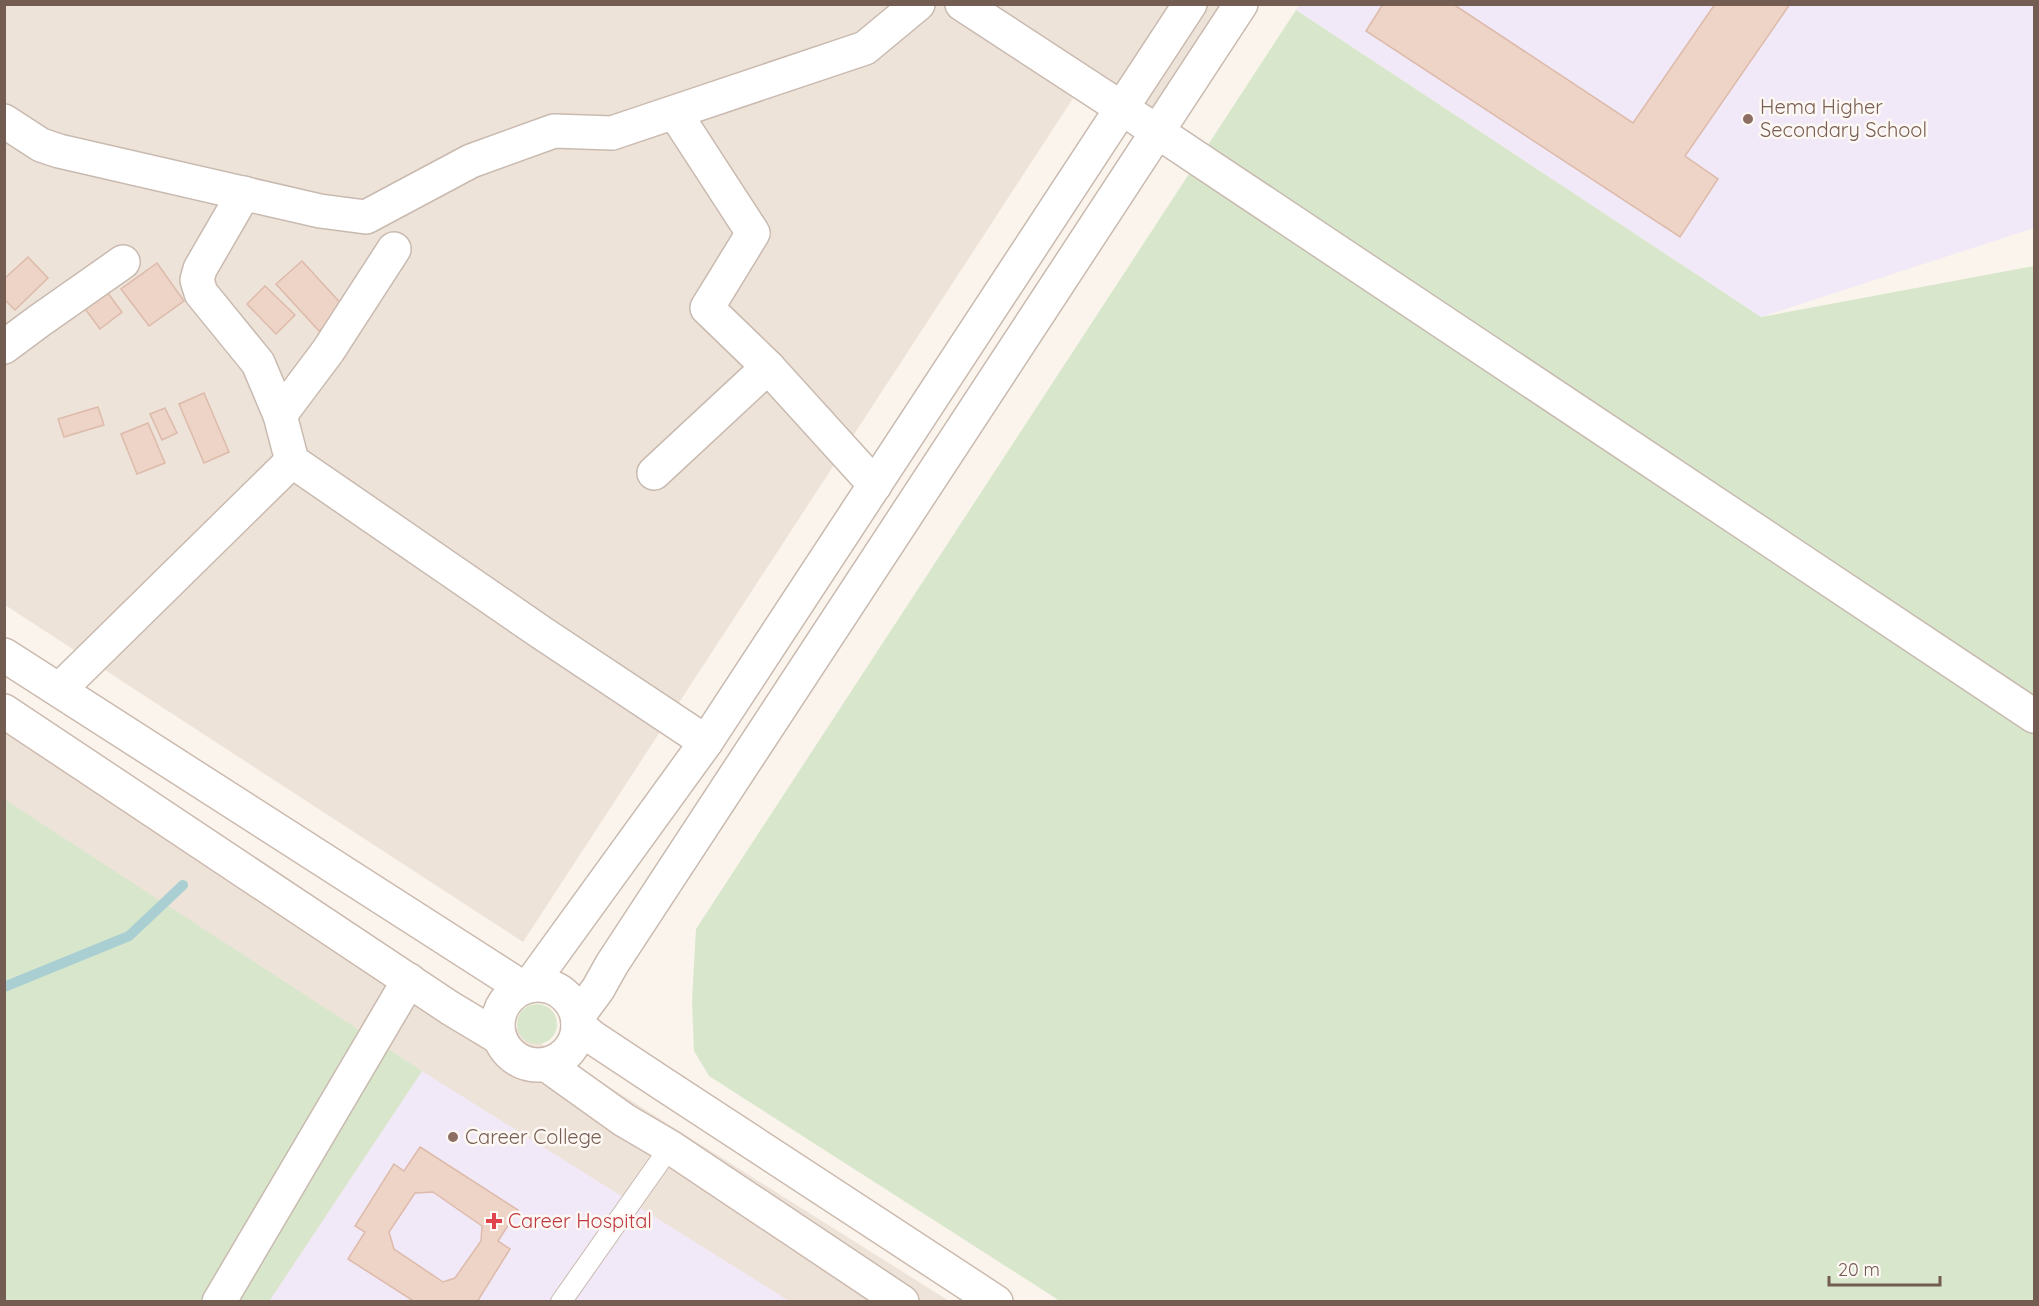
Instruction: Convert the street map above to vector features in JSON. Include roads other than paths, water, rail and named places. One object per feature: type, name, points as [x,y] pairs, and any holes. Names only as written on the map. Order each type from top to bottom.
[{"type":"street","points":[[4,121],[41,145],[320,211],[366,217],[471,162],[554,131],[612,133],[864,48],[918,4]]},
{"type":"street","points":[[962,4],[1121,110],[1158,132],[2034,716]]},
{"type":"street","points":[[4,655],[526,986],[546,985],[561,991],[572,1002],[579,1032],[572,1047],[562,1058],[547,1065],[531,1065],[516,1059],[505,1048],[500,1038],[499,1017],[504,1003],[515,992],[526,986],[706,742],[1190,4]]},
{"type":"street","points":[[578,1021],[619,954],[1240,4]]},
{"type":"street","points":[[675,113],[753,233],[707,308],[768,367],[875,485]]},
{"type":"street","points":[[244,193],[200,269],[197,280],[201,293],[258,363],[280,415],[292,461],[542,633],[706,742]]},
{"type":"street","points":[[280,415],[328,351],[394,249]]},
{"type":"street","points":[[4,347],[123,262]]},
{"type":"street","points":[[654,473],[768,367]]},
{"type":"street","points":[[59,690],[292,461]]},
{"type":"street","points":[[4,711],[450,1008],[500,1038]]},
{"type":"street","points":[[219,1302],[409,980]]},
{"type":"street","points":[[578,1021],[630,1062],[996,1302]]},
{"type":"street","points":[[547,1065],[624,1120],[670,1147],[902,1302]]},
{"type":"lane","points":[[561,1302],[670,1147]]},
{"type":"waterway","points":[[4,987],[129,936],[183,885]]},
{"type":"place","name":"Hema Higher Secondary School","points":[[1748,119]]},
{"type":"place","name":"Career College","points":[[453,1137]]},
{"type":"place","name":"Career Hospital","points":[[494,1221]]}]
